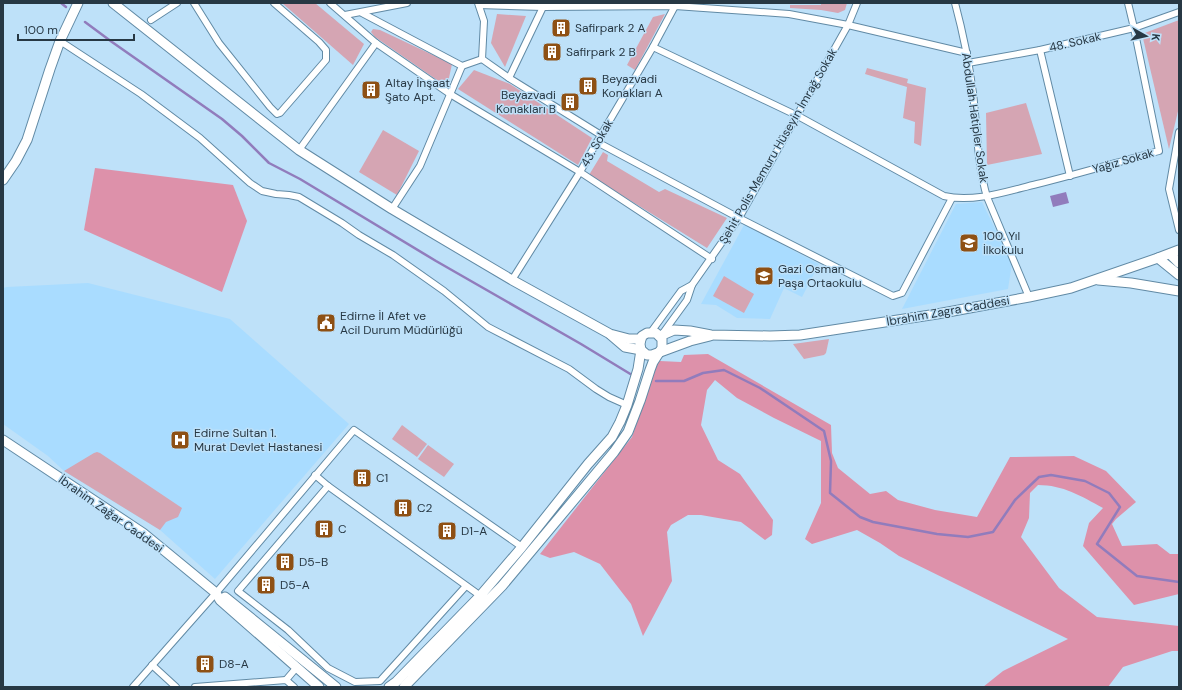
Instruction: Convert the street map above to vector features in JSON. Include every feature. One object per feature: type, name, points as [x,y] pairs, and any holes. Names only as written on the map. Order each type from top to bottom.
[{"type":"main road","points":[[3,180],[16,161],[27,140],[60,41],[78,3]]},
{"type":"main road","points":[[113,3],[299,150],[392,209],[512,280],[610,334],[625,347],[641,350],[649,355],[658,353]]},
{"type":"main road","name":"İbrahim Zagra Caddesi","points":[[660,336],[674,330],[690,330],[711,335],[800,335],[937,314],[1071,288],[1179,250]]},
{"type":"main road","points":[[1170,254],[1179,263]]},
{"type":"main road","points":[[1158,258],[1179,275]]},
{"type":"main road","points":[[1094,280],[1131,283],[1179,291]]},
{"type":"main road","points":[[389,687],[484,599],[502,586],[614,452],[628,432],[650,370],[662,348],[663,344],[660,336],[656,333],[651,332],[644,334],[641,339],[638,369],[627,405],[612,437],[588,464],[522,547],[484,599],[404,687]]},
{"type":"main road","points":[[610,334],[629,339],[641,339]]},
{"type":"main road","name":"İbrahim Zagra Caddesi","points":[[658,353],[711,335]]},
{"type":"main road","name":"İbrahim Zağar Caddesi","points":[[3,440],[148,537],[216,593],[220,600],[319,687]]},
{"type":"main road","name":"İbrahim Zağar Caddesi","points":[[216,593],[222,594],[336,687]]},
{"type":"street","points":[[151,20],[178,3]]},
{"type":"street","points":[[194,3],[219,43],[277,114],[280,113],[326,60],[326,50],[319,42],[274,3]]},
{"type":"street","points":[[330,3],[376,43],[450,94],[580,172],[712,258]]},
{"type":"street","points":[[345,15],[362,13],[407,3]]},
{"type":"street","name":"Şehit Polis Memuru Hüseyin İmrağ Sokak","points":[[692,284],[712,258],[739,218],[798,116],[848,25],[857,3]]},
{"type":"street","name":"Abdullah Hatipler Sokak","points":[[955,3],[967,53],[983,182],[987,197],[1029,297]]},
{"type":"street","name":"Yağız Sokak","points":[[952,198],[987,197],[1159,151],[1128,3]]},
{"type":"street","points":[[482,59],[484,21],[479,4],[543,7],[558,5],[676,4],[789,14],[848,25],[967,53]]},
{"type":"street","name":"43. Sokak","points":[[512,280],[580,172],[653,47],[676,4]]},
{"type":"street","points":[[509,78],[543,7]]},
{"type":"street","name":"48. Sokak","points":[[968,63],[1040,50],[1134,28],[1179,12]]},
{"type":"street","points":[[362,13],[462,66],[482,59]]},
{"type":"street","points":[[60,41],[141,94],[200,138],[250,183],[262,191],[299,197],[393,255],[444,291],[488,328],[569,369],[596,389],[627,405]]},
{"type":"street","points":[[299,150],[376,43]]},
{"type":"street","points":[[597,142],[739,218],[893,296],[902,293],[952,198],[944,196],[798,116],[653,47]]},
{"type":"street","points":[[1040,50],[1070,176]]},
{"type":"street","points":[[482,59],[509,78],[601,135]]},
{"type":"street","points":[[392,209],[420,166],[462,66]]},
{"type":"street","points":[[1179,132],[1169,189],[1179,230]]},
{"type":"street","points":[[651,332],[681,291],[692,284]]},
{"type":"street","points":[[660,336],[688,300],[692,284]]},
{"type":"street","points":[[133,687],[216,593],[354,430],[522,547]]},
{"type":"street","points":[[315,475],[484,599]]},
{"type":"street","points":[[328,486],[238,590],[288,630],[328,668],[355,682],[380,681],[466,586]]},
{"type":"street","points":[[152,666],[176,687]]},
{"type":"street","points":[[286,680],[296,667]]},
{"type":"street","points":[[195,687],[286,680],[294,687]]},
{"type":"shaded area","points":[[282,3],[315,3],[364,44],[353,65]]},
{"type":"shaded area","points":[[821,3],[847,3],[845,10],[838,13],[821,10],[790,8],[790,5],[821,5]]},
{"type":"shaded area","points":[[497,14],[526,16],[505,67],[491,43]]},
{"type":"shaded area","points":[[665,14],[635,70],[627,65],[653,17]]},
{"type":"shaded area","points":[[1179,20],[1179,107],[1169,149],[1142,34]]},
{"type":"shaded area","points":[[373,29],[380,30],[452,64],[447,87],[375,37],[371,32]]},
{"type":"shaded area","points":[[867,68],[908,79],[907,83],[926,88],[921,146],[914,143],[915,122],[903,118],[907,87],[865,74]]},
{"type":"shaded area","points":[[474,70],[510,84],[592,138],[578,165],[458,89]]},
{"type":"shaded area","points":[[1026,103],[1042,154],[987,165],[986,113]]},
{"type":"shaded area","points":[[383,130],[419,151],[397,195],[359,172]]},
{"type":"shaded area","points":[[603,152],[608,155],[607,161],[659,192],[665,189],[727,218],[707,248],[589,175]]},
{"type":"shaded area","points":[[95,168],[233,185],[247,221],[222,292],[84,230]]},
{"type":"shaded area","points":[[1066,192],[1069,203],[1053,207],[1050,196]]},
{"type":"shaded area","name":"100. Yıl İlkokulu","points":[[982,202],[1012,263],[1008,289],[902,309],[956,204]]},
{"type":"shaded area","name":"Gazi Osman Paşa Ortaokulu","points":[[744,225],[819,264],[802,297],[784,288],[770,319],[737,318],[716,305],[701,304]]},
{"type":"shaded area","points":[[724,276],[754,294],[744,313],[713,296]]},
{"type":"shaded area","name":"Edirne Sultan 1. Murat Devlet Hastanesi","points":[[88,283],[230,319],[349,424],[215,579],[160,530],[64,471],[48,456],[3,424],[3,288]]},
{"type":"shaded area","points":[[829,339],[826,353],[824,355],[804,359],[793,344]]},
{"type":"shaded area","points":[[708,354],[831,425],[832,453],[838,468],[870,494],[886,491],[898,500],[935,510],[977,517],[1010,457],[1074,456],[1106,471],[1136,502],[1112,524],[1122,546],[1157,544],[1170,554],[1179,554],[1179,594],[1134,605],[1083,546],[1089,523],[1103,508],[1064,489],[1047,485],[1038,485],[1030,493],[1029,518],[1021,537],[1059,588],[1097,617],[1179,626],[1179,651],[1172,651],[1123,667],[1108,687],[983,687],[1003,671],[1068,639],[899,556],[857,530],[812,544],[805,539],[821,503],[821,441],[737,398],[715,380],[707,390],[701,425],[718,460],[740,474],[773,520],[772,535],[765,540],[741,522],[701,515],[688,515],[671,525],[667,532],[672,581],[643,636],[631,604],[600,564],[574,552],[550,558],[540,554],[632,437],[656,365],[660,361],[681,362],[684,355]]},
{"type":"shaded area","points":[[402,425],[427,444],[417,457],[392,439]]},
{"type":"shaded area","points":[[428,445],[454,464],[444,477],[418,459]]},
{"type":"shaded area","points":[[97,452],[182,508],[178,517],[166,522],[160,530],[64,471]]},
{"type":"waterway","points":[[61,3],[66,7]]},
{"type":"waterway","points":[[85,22],[222,119],[242,136],[269,163],[300,179],[436,261],[632,375]]},
{"type":"waterway","points":[[656,381],[684,381],[703,373],[724,370],[760,388],[824,431],[831,461],[830,493],[860,517],[873,522],[937,534],[968,537],[993,532],[1015,500],[1039,477],[1051,475],[1085,481],[1109,493],[1120,507],[1097,544],[1137,576],[1179,582]]},
{"type":"place","name":"Safirpark 2 A","points":[[561,28]]},
{"type":"place","name":"Safirpark 2 B","points":[[552,52]]},
{"type":"place","name":"Beyazvadi Konakları A","points":[[588,86]]},
{"type":"place","name":"Altay İnşaat Şato Apt.","points":[[371,90]]},
{"type":"place","name":"Beyazvadi Konakları B","points":[[570,102]]},
{"type":"place","name":"100. Yıl İlkokulu","points":[[969,243]]},
{"type":"place","name":"Gazi Osman Paşa Ortaokulu","points":[[764,276]]},
{"type":"place","name":"Edirne İl Afet ve Acil Durum Müdürlüğü","points":[[326,323]]},
{"type":"place","name":"Edirne Sultan 1. Murat Devlet Hastanesi","points":[[180,440]]},
{"type":"place","name":"C1","points":[[362,478]]},
{"type":"place","name":"C2","points":[[403,508]]},
{"type":"place","name":"C","points":[[324,529]]},
{"type":"place","name":"D1-A","points":[[447,531]]},
{"type":"place","name":"D5-B","points":[[285,562]]},
{"type":"place","name":"D5-A","points":[[266,585]]},
{"type":"place","name":"D8-A","points":[[205,664]]}]
